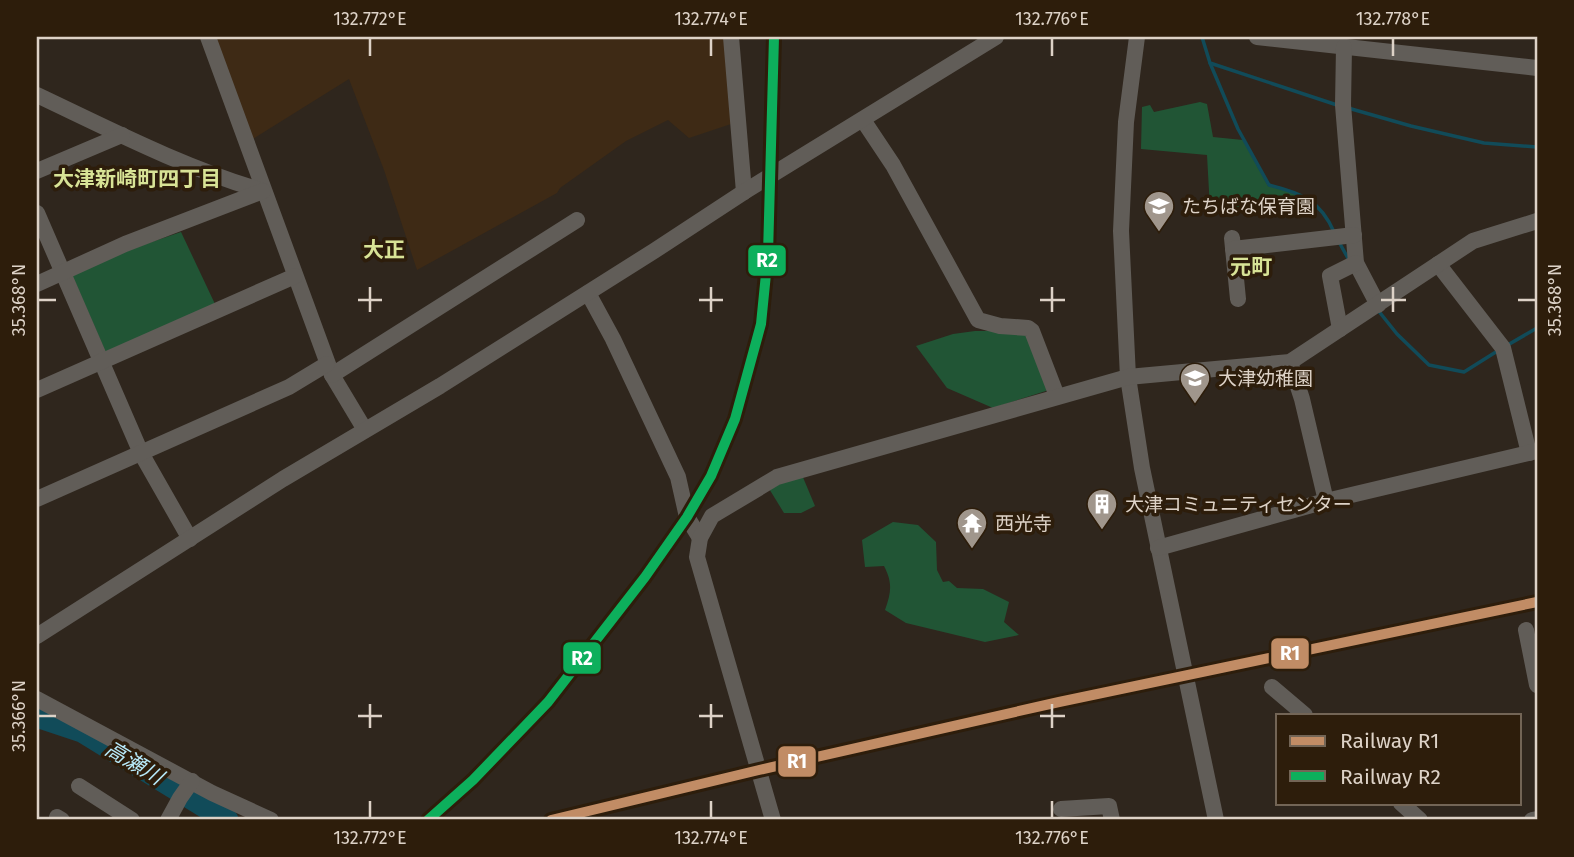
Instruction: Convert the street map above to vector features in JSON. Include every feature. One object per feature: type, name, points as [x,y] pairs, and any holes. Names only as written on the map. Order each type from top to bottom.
[{"type":"street","points":[[208,37],[329,369],[365,430]]},
{"type":"street","points":[[731,37],[744,192]]},
{"type":"street","points":[[37,636],[283,479],[588,293],[744,192],[996,37]]},
{"type":"street","points":[[1137,37],[1126,122],[1121,231],[1128,377],[1142,468],[1216,820]]},
{"type":"street","points":[[1257,37],[1537,68]]},
{"type":"street","points":[[1344,47],[1343,105],[1356,263],[1378,305]]},
{"type":"street","points":[[37,95],[220,179],[263,191]]},
{"type":"street","points":[[863,120],[894,165],[978,320],[1000,326],[1028,328],[1032,331],[1057,396]]},
{"type":"street","points":[[37,171],[122,135]]},
{"type":"street","points":[[37,284],[125,244],[263,191]]},
{"type":"street","points":[[37,213],[141,453],[190,539]]},
{"type":"street","points":[[37,499],[329,369],[577,220]]},
{"type":"street","points":[[774,820],[697,557],[700,538],[712,516],[777,477],[1128,377],[1290,362],[1473,241],[1537,221]]},
{"type":"street","points":[[1238,299],[1232,244],[1354,235]]},
{"type":"street","points":[[1340,329],[1330,276],[1356,263]]},
{"type":"street","points":[[1158,548],[1326,500],[1533,452],[1503,348],[1438,264]]},
{"type":"street","points":[[37,390],[295,276]]},
{"type":"street","points":[[588,293],[613,339],[678,477],[687,517],[700,538]]},
{"type":"street","points":[[1290,362],[1302,399],[1326,500]]},
{"type":"street","points":[[1526,630],[1537,685]]},
{"type":"street","points":[[1272,687],[1304,714]]},
{"type":"street","points":[[37,699],[212,793],[271,820]]},
{"type":"street","points":[[168,820],[192,781]]},
{"type":"street","points":[[79,786],[132,820]]},
{"type":"street","points":[[1402,804],[1420,820]]},
{"type":"street","points":[[1061,809],[1109,806],[1112,820]]},
{"type":"shaded area","points":[[213,37],[725,37],[731,124],[689,138],[668,120],[626,141],[560,188],[557,193],[417,270],[384,170],[349,79],[251,140]]},
{"type":"green space","points":[[1200,102],[1207,104],[1213,137],[1243,140],[1268,186],[1292,192],[1311,202],[1225,214],[1223,208],[1210,209],[1207,155],[1141,149],[1142,107],[1150,105],[1154,112]]},
{"type":"green space","points":[[181,232],[215,304],[106,353],[72,275],[131,249]]},
{"type":"green space","points":[[975,331],[1030,331],[1052,389],[993,408],[947,388],[916,346],[953,334]]},
{"type":"green space","points":[[802,475],[815,506],[801,513],[784,513],[768,487]]},
{"type":"green space","points":[[893,522],[918,525],[936,542],[937,570],[943,582],[949,581],[957,588],[983,589],[1009,602],[1004,622],[1019,635],[985,642],[906,623],[885,610],[890,593],[889,578],[884,566],[865,567],[862,540]]},
{"type":"waterway","points":[[1199,37],[1202,37],[1210,63],[1337,105]]},
{"type":"waterway","points":[[1210,63],[1238,129],[1269,185],[1291,191],[1316,205],[1334,232]]},
{"type":"waterway","points":[[1348,108],[1484,143],[1537,147]]},
{"type":"waterway","points":[[1339,242],[1349,260]]},
{"type":"waterway","points":[[1377,309],[1397,334],[1429,365],[1464,372],[1499,350]]},
{"type":"waterway","points":[[1506,346],[1537,328]]},
{"type":"waterway","name":"高瀬川","points":[[37,716],[82,731],[227,820]]},
{"type":"rail line","name":"R2","points":[[428,820],[473,780],[548,702],[645,577],[687,517],[711,476],[735,419],[761,324],[768,254],[774,37]]},
{"type":"rail line","name":"R1","points":[[551,820],[1059,702],[1537,602]]},
{"type":"place","name":"たちばな保育園","points":[[1159,233]]},
{"type":"place","name":"大津幼稚園","points":[[1195,405]]},
{"type":"place","name":"大津コミュニティセンター","points":[[1102,531]]},
{"type":"place","name":"西光寺","points":[[972,550]]},
{"type":"district","name":"大津新崎町四丁目","points":[[137,179]]},
{"type":"district","name":"大正","points":[[384,250]]},
{"type":"district","name":"元町","points":[[1251,267]]}]
